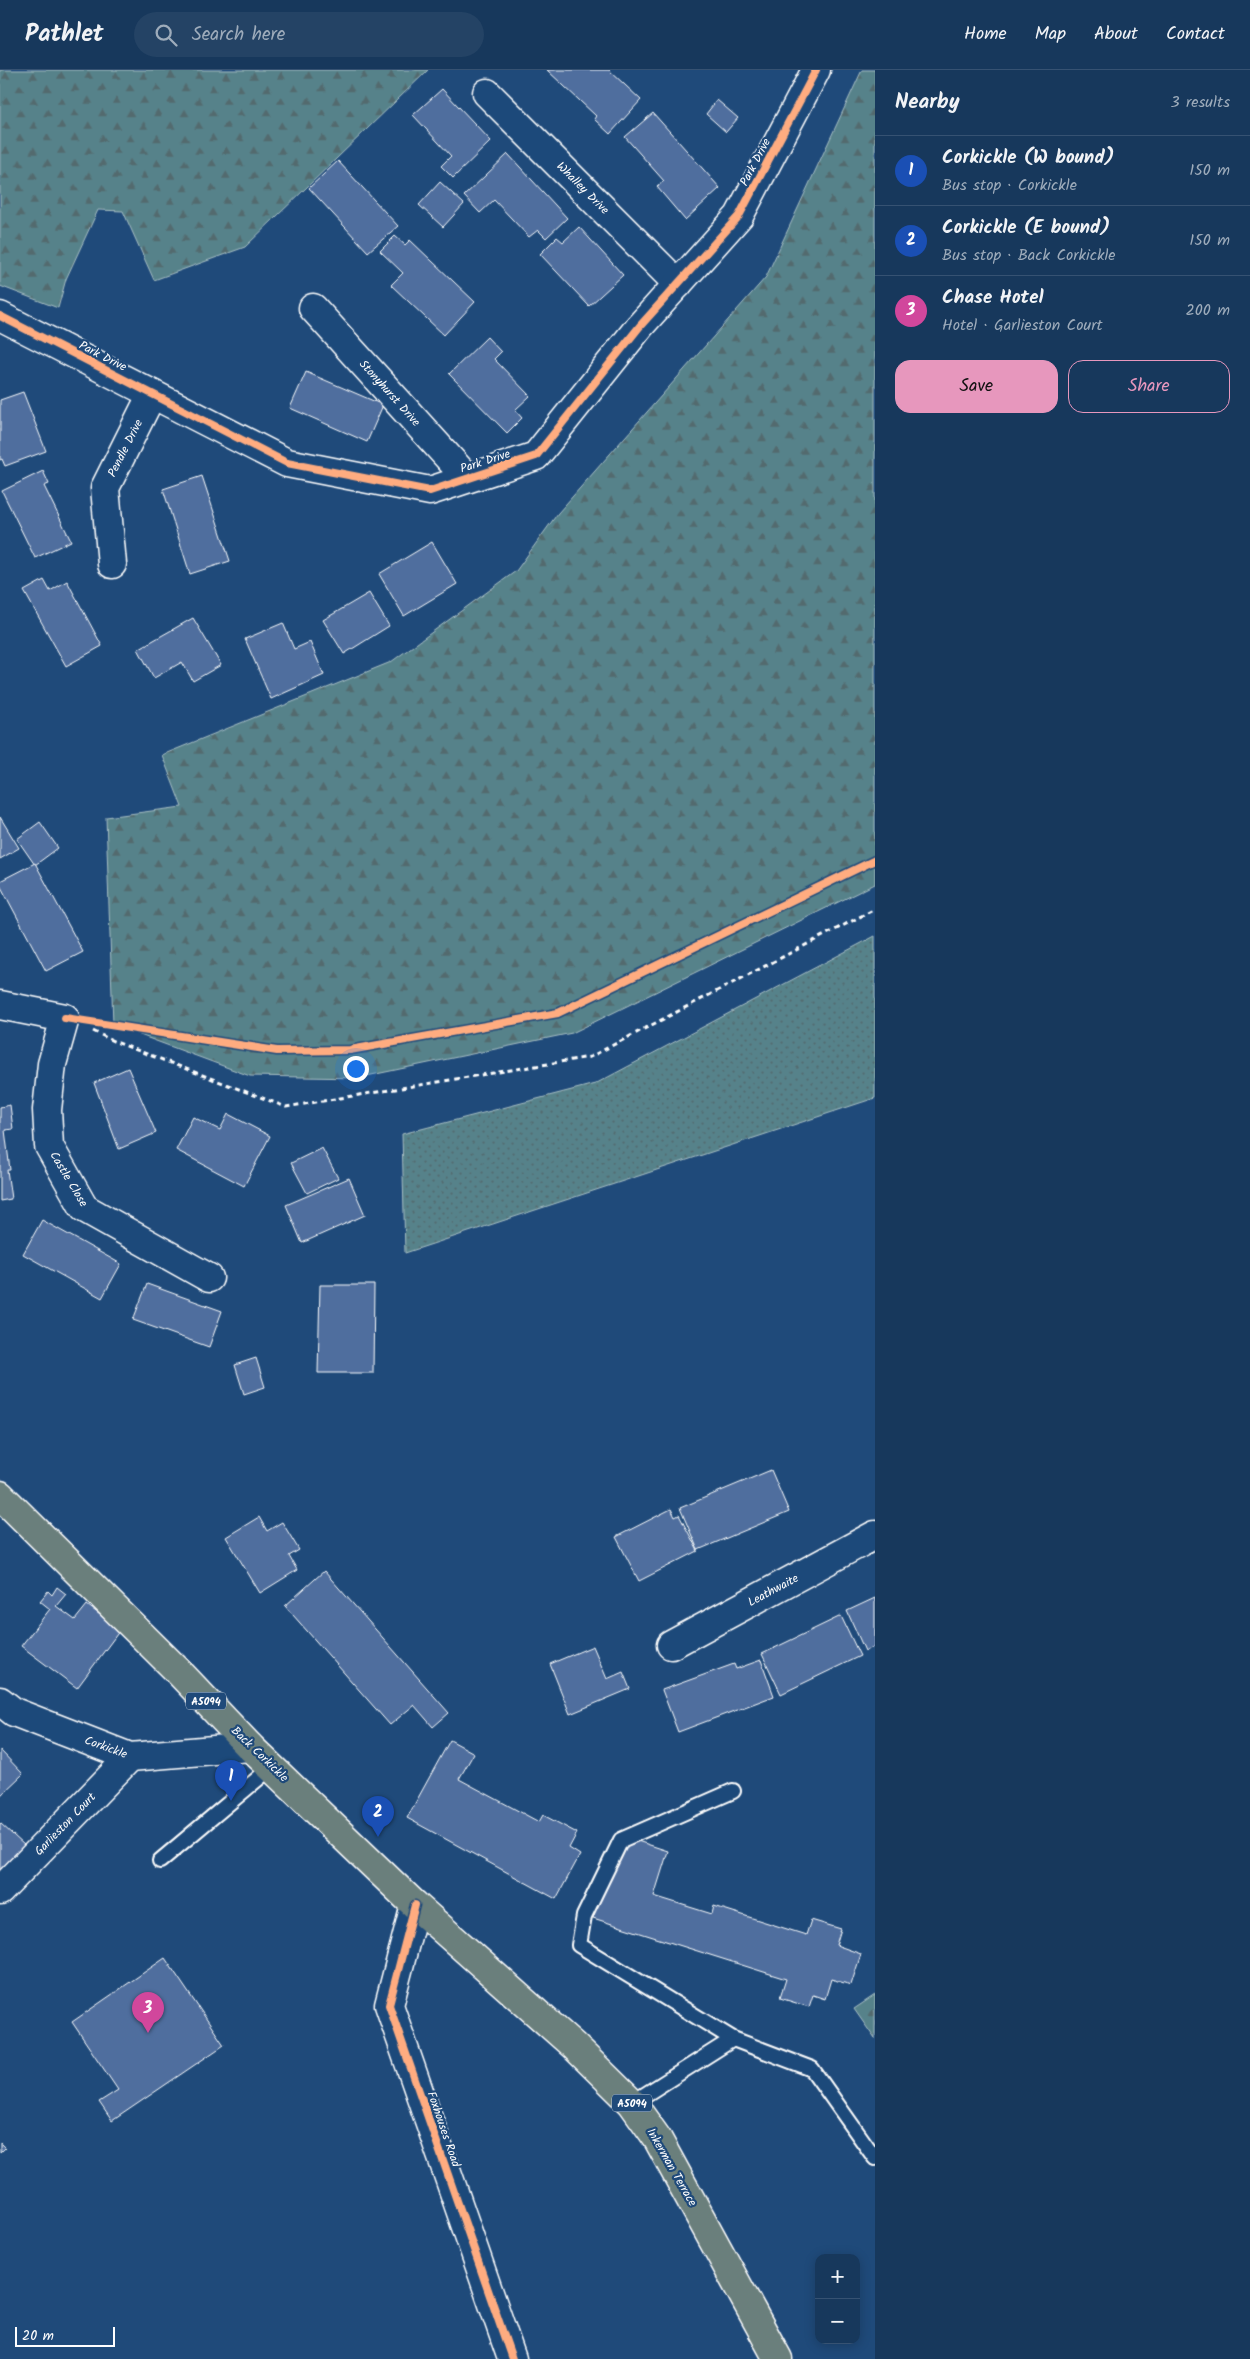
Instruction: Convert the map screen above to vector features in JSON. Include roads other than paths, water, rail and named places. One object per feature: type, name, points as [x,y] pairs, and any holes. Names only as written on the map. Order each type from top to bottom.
[{"type":"main road","name":"Back Corkickle","points":[[0,1495],[177,1670],[250,1747],[273,1766],[415,1905]]},
{"type":"main road","name":"Inkerman Terrace","points":[[415,1905],[574,2046],[632,2103],[658,2138],[778,2359]]},
{"type":"street","name":"Park Drive","points":[[0,316],[287,463],[430,491],[536,456],[640,326],[739,216],[816,70]]},
{"type":"street","name":"Whalley Drive","points":[[487,93],[678,284]]},
{"type":"street","name":"Stonyhurst Drive","points":[[313,308],[468,478]]},
{"type":"street","name":"Pendle Drive","points":[[112,564],[105,488],[152,394]]},
{"type":"street","name":"Castle Close","points":[[0,1005],[65,1018],[52,1064],[47,1110],[49,1146],[84,1208],[209,1278]]},
{"type":"street","name":"Leathwaite","points":[[671,1645],[875,1535]]},
{"type":"street","name":"Corkickle","points":[[0,1701],[14,1712],[130,1757],[250,1747]]},
{"type":"street","name":"Garlieston Court","points":[[0,1891],[130,1757]]},
{"type":"street","name":"Foxhouses Road","points":[[415,1905],[390,2006],[512,2359]]},
{"type":"lane","points":[[160,1861],[273,1766]]},
{"type":"lane","points":[[733,1791],[621,1840],[584,1916],[579,1945],[733,2039],[812,2070],[875,2158]]},
{"type":"lane","points":[[632,2103],[733,2039]]},
{"type":"place","name":"Corkickle (W bound)","points":[[231,1801]]},
{"type":"place","name":"Corkickle (E bound)","points":[[378,1837]]},
{"type":"place","name":"Chase Hotel","points":[[148,2033]]}]
